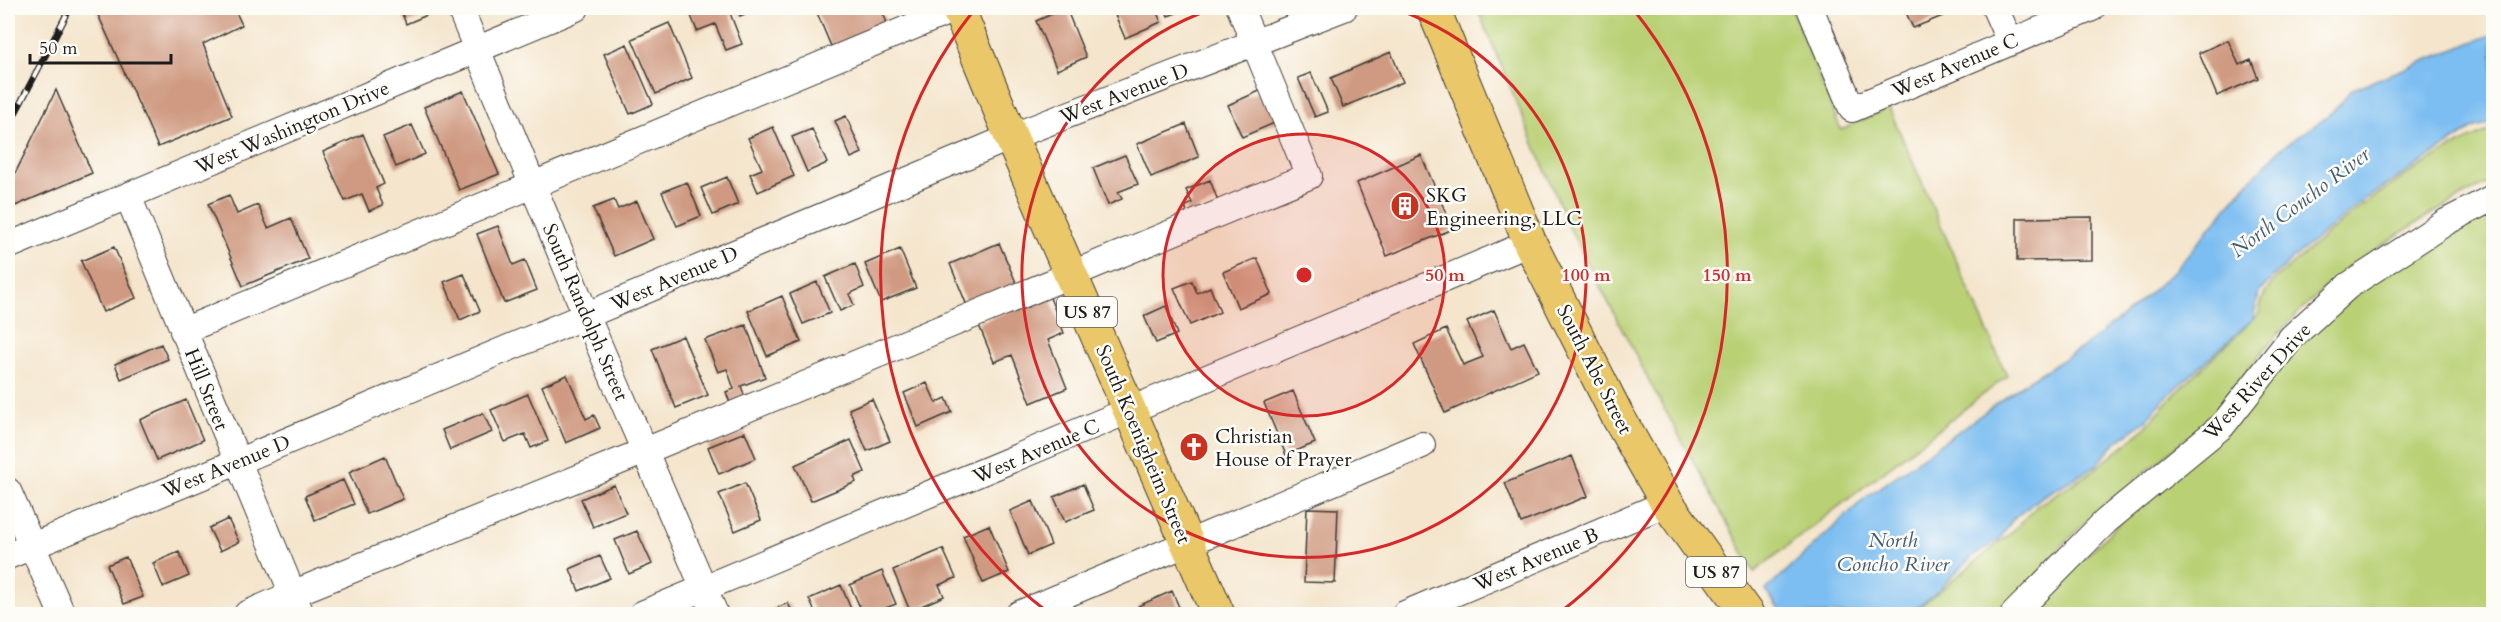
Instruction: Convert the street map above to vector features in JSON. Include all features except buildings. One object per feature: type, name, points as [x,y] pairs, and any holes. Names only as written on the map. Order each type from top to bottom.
[{"type":"main road","name":"South Koenigheim Street","points":[[957,8],[1218,615]]},
{"type":"main road","name":"South Abe Street","points":[[1432,8],[1530,243],[1617,415],[1667,502],[1747,615]]},
{"type":"street","name":"South Randolph Street","points":[[460,8],[586,315],[715,615]]},
{"type":"street","name":"West Washington Drive","points":[[8,246],[576,8]]},
{"type":"street","points":[[183,331],[533,185],[910,16],[957,8]]},
{"type":"street","points":[[247,615],[297,604],[645,451],[1309,176],[1240,8]]},
{"type":"street","name":"West Avenue D","points":[[8,556],[1011,137],[1344,8]]},
{"type":"street","name":"West Avenue C","points":[[1810,8],[1852,109],[2092,8]]},
{"type":"street","points":[[1995,8],[2010,42]]},
{"type":"street","name":"Hill Street","points":[[128,196],[297,604]]},
{"type":"street","name":"West River Drive","points":[[2014,615],[2106,521],[2222,426],[2292,337],[2348,286],[2446,222],[2493,197]]},
{"type":"street","name":"West Avenue C","points":[[642,615],[1530,243]]},
{"type":"street","points":[[1019,615],[1422,445]]},
{"type":"street","points":[[8,491],[62,615]]},
{"type":"street","name":"West Avenue B","points":[[1405,615],[1667,502]]},
{"type":"green space","points":[[1477,8],[1791,8],[1841,130],[1889,108],[2007,376],[1754,572],[1655,392],[1569,227]]},
{"type":"green space","points":[[2493,128],[2493,180],[2406,229],[2325,288],[2277,335],[2204,422],[2100,509],[2064,543],[2006,614],[1911,614],[2011,533],[2038,505],[2093,471],[2144,429],[2173,396],[2259,314],[2264,295],[2275,280],[2322,238],[2398,180],[2439,155]]},
{"type":"green space","points":[[2493,209],[2493,614],[2027,614],[2337,309],[2424,247]]},
{"type":"water","name":"North Concho River","points":[[2493,34],[2493,123],[2475,127],[2367,198],[2293,258],[2259,292],[2253,319],[2164,399],[2146,421],[2116,442],[2096,466],[2043,496],[2013,519],[1999,540],[1974,555],[1932,596],[1908,614],[1782,614],[1766,590],[1864,499],[2031,379],[2082,348],[2133,308],[2174,271],[2247,184],[2281,148],[2328,116],[2353,89]]},
{"type":"railway","points":[[8,127],[70,8]]},
{"type":"place","name":"SKG Engineering, LLC","points":[[1405,206]]},
{"type":"place","name":"Christian House of Prayer","points":[[1194,447]]}]
